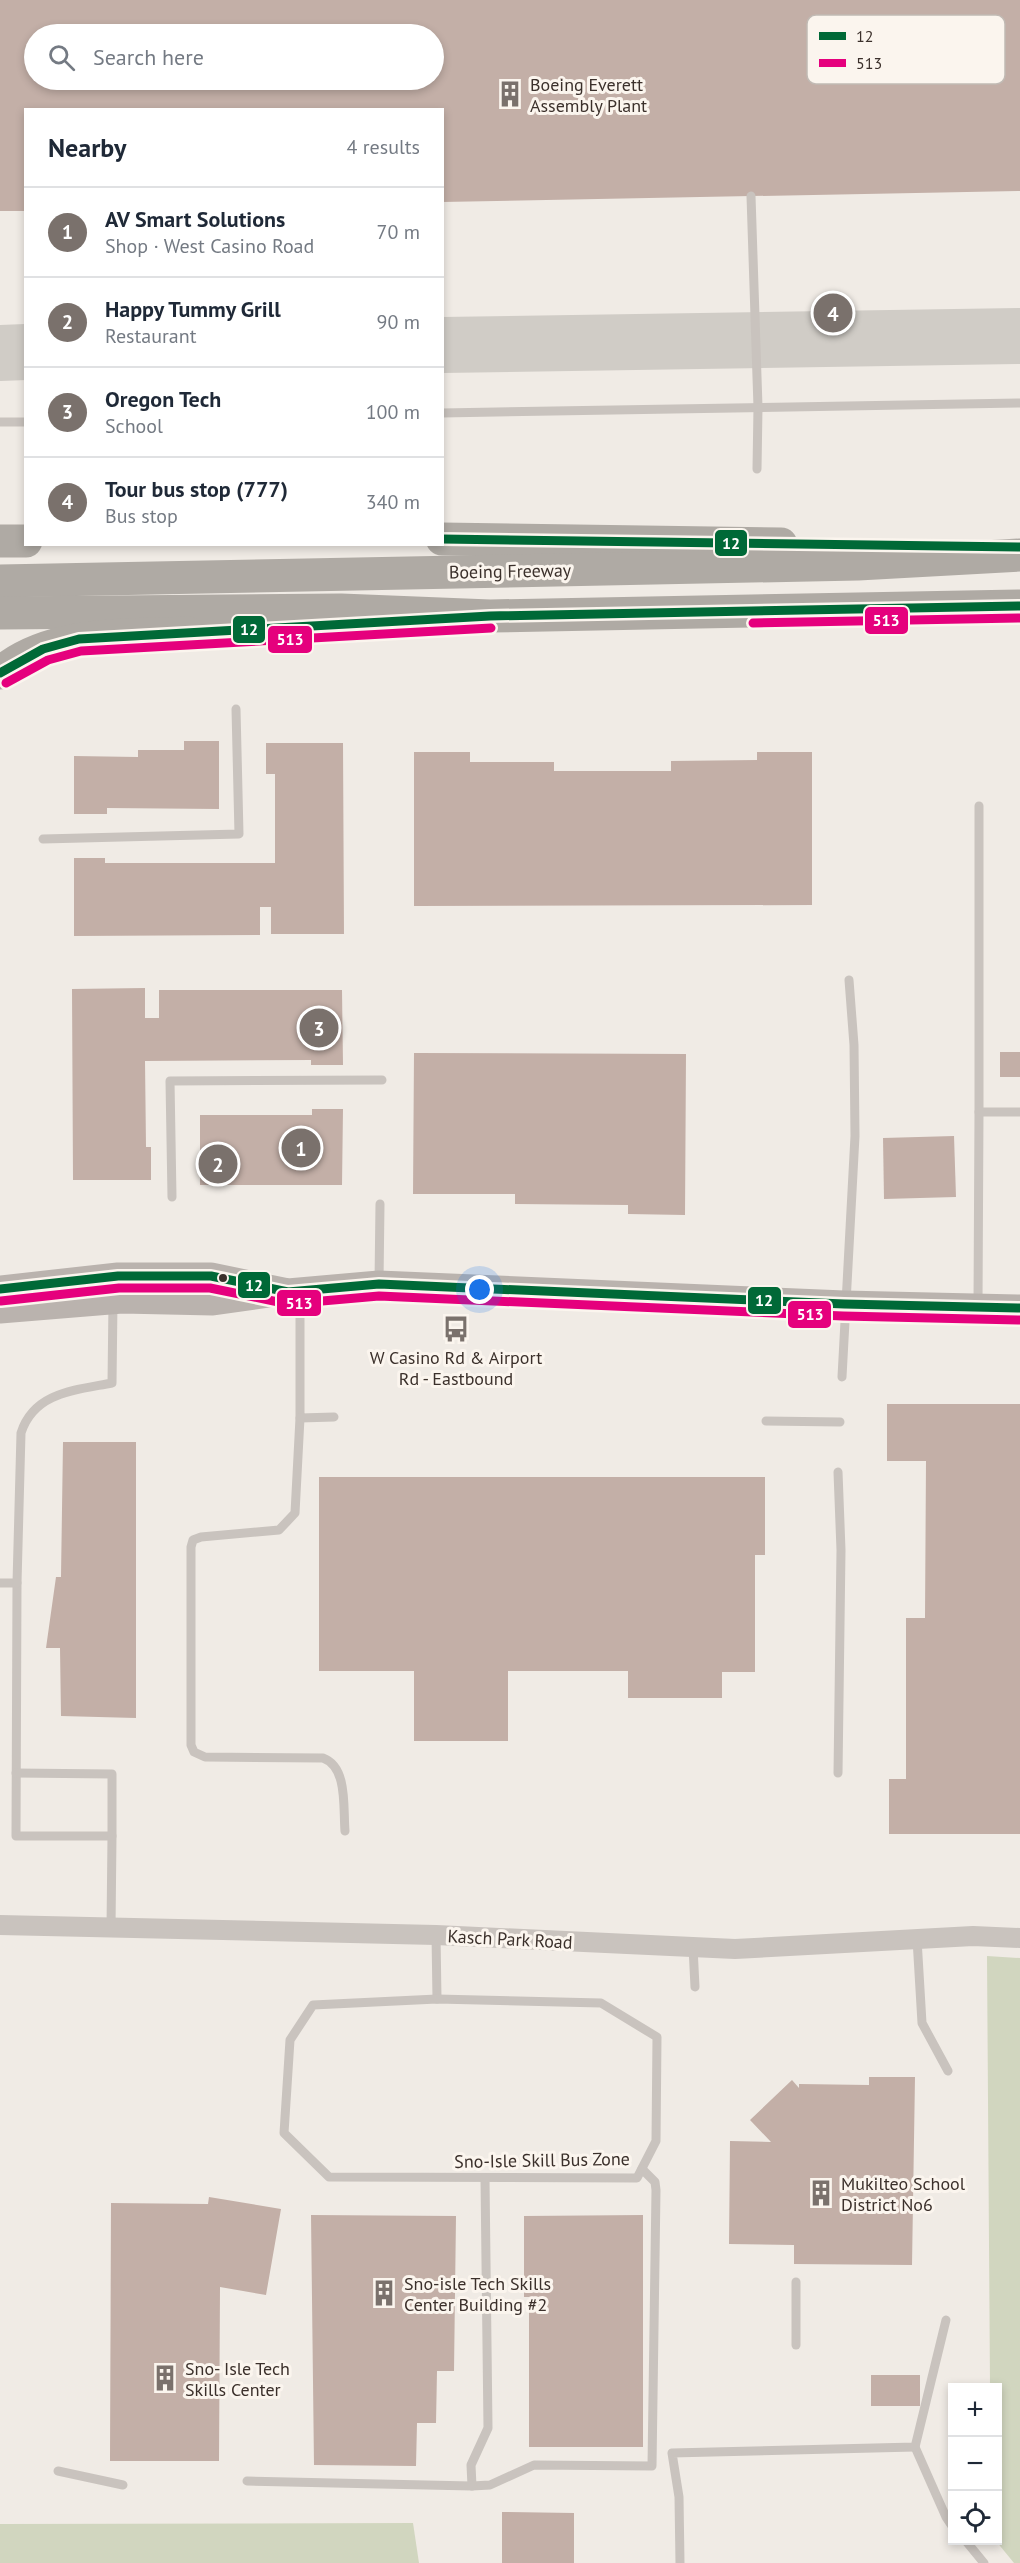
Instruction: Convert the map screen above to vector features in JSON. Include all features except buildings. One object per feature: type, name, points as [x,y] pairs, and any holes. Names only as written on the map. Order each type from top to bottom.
[{"type":"highway","points":[[444,539],[1020,547]]},
{"type":"highway","points":[[0,541],[24,541]]},
{"type":"highway","name":"Boeing Freeway","points":[[0,581],[834,565],[1020,555]]},
{"type":"highway","points":[[0,673],[43,649],[79,639],[489,616],[1020,606]]},
{"type":"highway","points":[[0,614],[341,610],[489,616]]},
{"type":"street","points":[[0,1289],[118,1276],[211,1276],[294,1292]]},
{"type":"street","points":[[0,1310],[113,1301],[213,1302],[379,1284],[844,1304],[1020,1308]]},
{"type":"street","name":"Kasch Park Road","points":[[0,1925],[436,1935],[735,1949],[973,1936],[1020,1938]]},
{"type":"lane","points":[[751,196],[758,407],[757,469]]},
{"type":"lane","points":[[444,413],[1020,403]]},
{"type":"lane","points":[[0,422],[24,422]]},
{"type":"lane","points":[[43,838],[239,834],[236,709]]},
{"type":"lane","points":[[978,1307],[979,806]]},
{"type":"lane","points":[[842,1377],[844,1304],[855,1136],[854,1045],[849,980]]},
{"type":"lane","points":[[172,1197],[170,1081],[382,1080]]},
{"type":"lane","points":[[979,1112],[1020,1112]]},
{"type":"lane","points":[[379,1284],[380,1204]]},
{"type":"lane","points":[[294,1292],[300,1418],[295,1513],[279,1530],[201,1537],[194,1540],[191,1547],[191,1745],[194,1752],[205,1757],[322,1758],[332,1761],[340,1772],[345,1831]]},
{"type":"lane","points":[[112,1836],[16,1836],[16,1773],[21,1433],[26,1418],[49,1398],[59,1393],[112,1383],[113,1301]]},
{"type":"lane","points":[[300,1418],[334,1418]]},
{"type":"lane","points":[[766,1421],[840,1422]]},
{"type":"lane","points":[[838,1472],[841,1550],[838,1773]]},
{"type":"lane","points":[[0,1583],[17,1583]]},
{"type":"lane","points":[[16,1773],[112,1774],[111,1929]]},
{"type":"lane","points":[[436,1935],[437,1999]]},
{"type":"lane","points":[[917,1939],[921,2023],[948,2072]]},
{"type":"lane","points":[[693,1947],[695,1987]]},
{"type":"lane","name":"Sno-Isle Skill Bus Zone","points":[[437,1999],[601,2002],[657,2037],[656,2141],[637,2178],[329,2177],[284,2133],[290,2040],[313,2005],[437,1999]]},
{"type":"lane","points":[[247,2481],[472,2486],[490,2485],[534,2465],[652,2466],[656,2190],[655,2182],[642,2169]]},
{"type":"lane","points":[[472,2486],[473,2458],[488,2428],[485,2178]]},
{"type":"lane","points":[[796,2282],[796,2345]]},
{"type":"lane","points":[[946,2320],[915,2447],[948,2520]]},
{"type":"lane","points":[[680,2563],[680,2497],[672,2453],[915,2447]]},
{"type":"lane","points":[[58,2471],[123,2485]]},
{"type":"lane","points":[[968,2545],[984,2563]]},
{"type":"green space","points":[[987,1956],[1020,1958],[1020,2563],[1014,2563],[999,2545],[1002,2545],[1002,2383],[990,2383]]},
{"type":"green space","points":[[413,2523],[419,2563],[0,2563],[0,2524]]},
{"type":"taxiway","points":[[444,345],[1020,336]]},
{"type":"taxiway","points":[[0,353],[24,352]]},
{"type":"transit line","name":"12","points":[[444,539],[1020,547]]},
{"type":"transit line","name":"12","points":[[0,673],[43,649],[79,639],[490,616],[1020,606]]},
{"type":"transit line","name":"513","points":[[753,623],[1020,618]]},
{"type":"transit line","name":"513","points":[[6,683],[48,660],[81,651],[491,628]]},
{"type":"transit line","name":"12","points":[[0,1289],[118,1276],[211,1276],[288,1292],[379,1284],[844,1304],[1020,1308]]},
{"type":"transit line","name":"513","points":[[1,1301],[119,1288],[210,1288],[288,1304],[379,1296],[843,1316],[1020,1320]]},
{"type":"place","name":"Boeing Everett Assembly Plant","points":[[510,94]]},
{"type":"place","name":"Tour bus stop (777)","points":[[833,313]]},
{"type":"place","name":"Oregon Tech","points":[[319,1028]]},
{"type":"place","name":"AV Smart Solutions","points":[[301,1148]]},
{"type":"place","name":"Happy Tummy Grill","points":[[218,1164]]},
{"type":"place","name":"W Casino Rd & Airport Rd - Eastbound","points":[[456,1329]]},
{"type":"place","name":"Mukilteo School District No6","points":[[821,2193]]},
{"type":"place","name":"Sno-isle Tech Skills Center Building #2","points":[[384,2293]]},
{"type":"place","name":"Sno- Isle Tech Skills Center","points":[[165,2378]]}]
